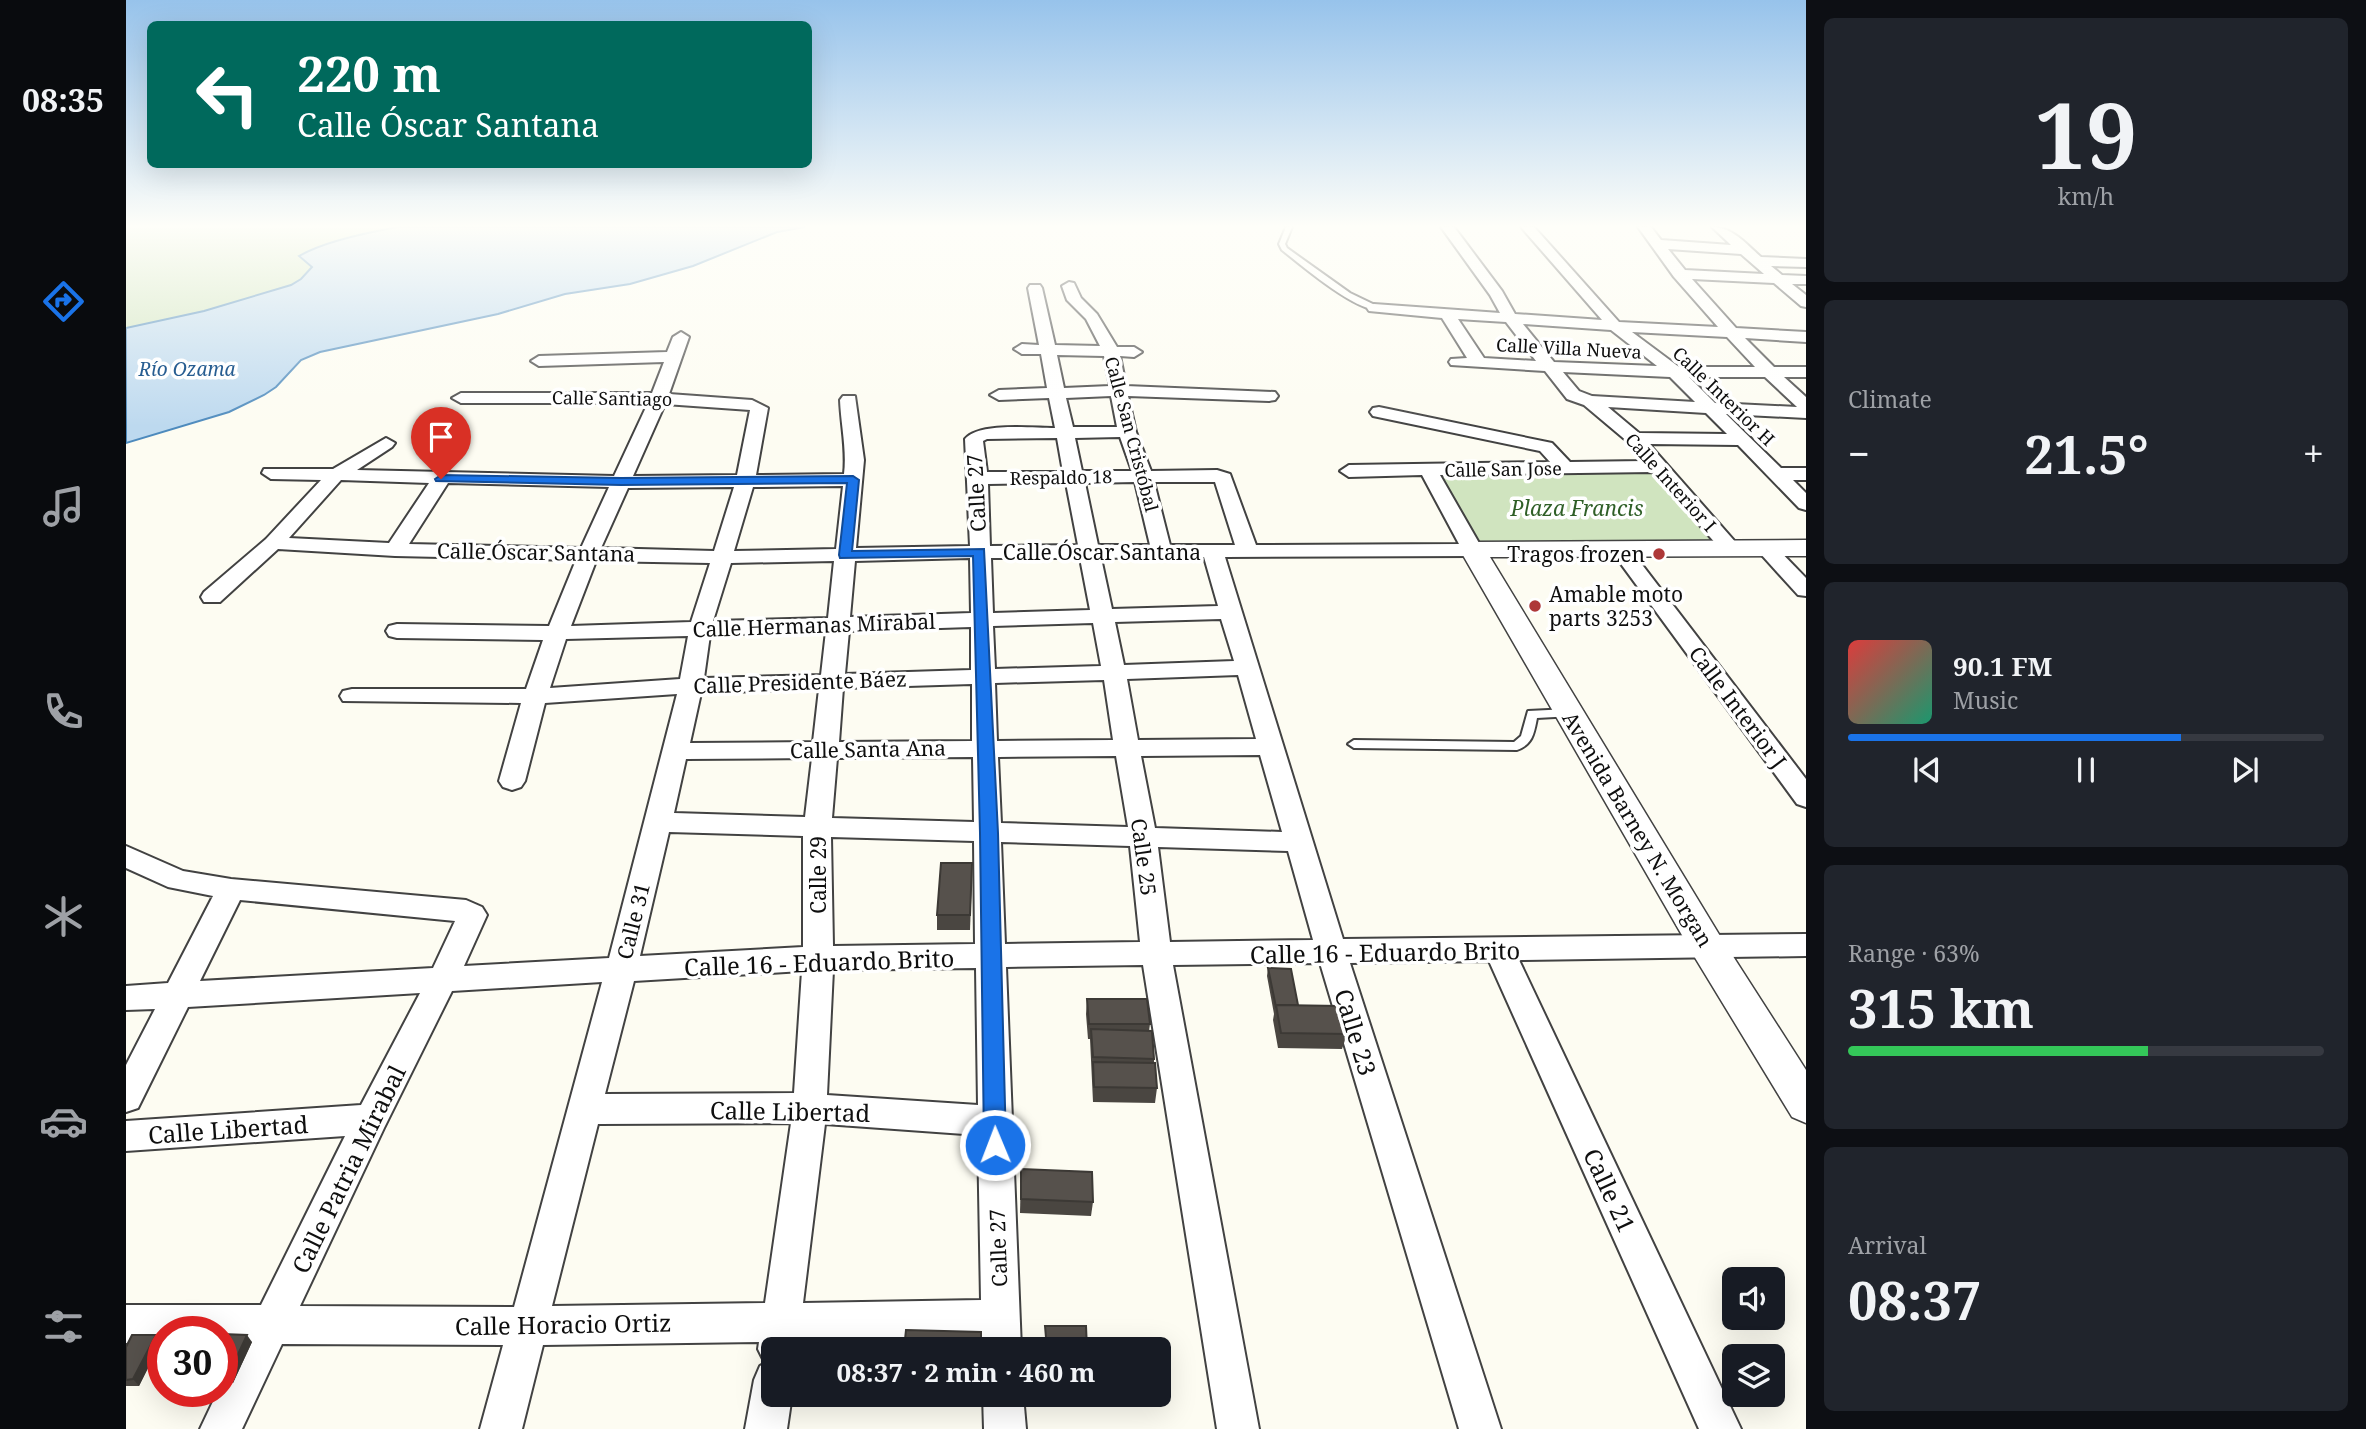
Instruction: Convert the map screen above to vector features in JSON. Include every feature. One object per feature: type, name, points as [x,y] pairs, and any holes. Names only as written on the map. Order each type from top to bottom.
[{"type":"street","name":"Calle 25","points":[[1035,294],[1035,349],[1058,392],[1063,433],[1092,553],[1114,672],[1143,838],[1156,954],[1238,1429]]},
{"type":"street","name":"Calle San Cristóbal","points":[[1072,294],[1074,300],[1092,317],[1111,351],[1127,432],[1143,476],[1162,553]]},
{"type":"street","name":"Calle Interior I","points":[[1497,294],[1510,318],[1573,395],[1590,401],[1634,438],[1731,549]]},
{"type":"street","name":"Calle Interior H","points":[[1586,294],[1615,326],[1675,372],[1806,504]]},
{"type":"street","points":[[1696,294],[1766,371],[1806,406]]},
{"type":"street","points":[[1374,308],[1806,337]]},
{"type":"street","points":[[1448,315],[1479,363]]},
{"type":"street","points":[[512,782],[535,696],[557,633],[589,553],[659,398],[681,337]]},
{"type":"street","points":[[1035,349],[1134,352]]},
{"type":"street","points":[[539,361],[672,357]]},
{"type":"street","name":"Calle Villa Nueva","points":[[1457,362],[1675,372],[1806,372]]},
{"type":"street","points":[[999,395],[1117,391],[1269,396]]},
{"type":"street","name":"Calle Santiago","points":[[461,398],[659,398],[752,405],[759,408],[759,412]]},
{"type":"street","name":"Calle 29","points":[[780,1335],[810,1108],[818,958],[817,829],[855,460],[849,432],[849,400]]},
{"type":"street","points":[[1590,401],[1806,413]]},
{"type":"street","name":"Calle 31","points":[[501,1429],[586,1109],[691,686],[700,629],[745,481],[759,412]]},
{"type":"street","points":[[1379,412],[1546,447],[1566,468]]},
{"type":"street","points":[[1063,433],[1127,432]]},
{"type":"street","name":"Calle 27","points":[[1000,1334],[989,833],[978,478],[974,439],[977,435],[1063,433]]},
{"type":"street","points":[[1634,438],[1742,440]]},
{"type":"street","points":[[212,597],[273,543],[336,475],[386,443]]},
{"type":"street","name":"Calle San Jose","points":[[1349,471],[1657,466]]},
{"type":"street","points":[[1428,470],[1473,550]]},
{"type":"street","points":[[271,473],[621,482],[853,480]]},
{"type":"street","points":[[1776,474],[1806,474]]},
{"type":"street","name":"Respaldo 18","points":[[978,478],[1217,476],[1223,478],[1248,552]]},
{"type":"street","points":[[394,550],[441,479]]},
{"type":"street","name":"Calle Óscar Santana","points":[[273,543],[394,550],[722,556],[979,552],[1213,553],[1806,548]]},
{"type":"street","points":[[1766,548],[1806,590]]},
{"type":"street","name":"Calle Interior J","points":[[1619,549],[1806,797]]},
{"type":"street","name":"Avenida Barney N. Morgan","points":[[1473,550],[1707,946],[1806,1105]]},
{"type":"street","name":"Calle 23","points":[[1213,553],[1332,953],[1480,1429]]},
{"type":"street","name":"Calle Hermanas Mirabal","points":[[397,631],[557,633],[1231,612]]},
{"type":"street","name":"Calle Presidente Báez","points":[[352,696],[535,696],[691,686],[1248,668]]},
{"type":"street","name":"Calle Santa Ana","points":[[675,751],[1271,747]]},
{"type":"street","points":[[657,822],[1299,842]]},
{"type":"street","points":[[126,856],[178,880],[231,889],[126,1098]]},
{"type":"street","name":"Calle Patria Mirabal","points":[[221,1429],[371,1119],[442,982],[472,915],[466,911],[231,889]]},
{"type":"street","name":"Calle 16 - Eduardo Brito","points":[[126,998],[442,982],[818,958],[1806,945]]},
{"type":"street","name":"Calle 21","points":[[1500,951],[1720,1429]]},
{"type":"street","name":"Calle Libertad","points":[[586,1109],[810,1108],[995,1121]]},
{"type":"street","name":"Calle Libertad","points":[[126,1136],[371,1119]]},
{"type":"street","name":"Calle Horacio Ortiz","points":[[126,1324],[528,1326],[780,1335],[1000,1334]]},
{"type":"street","points":[[766,1429],[770,1407]]},
{"type":"street","points":[[1004,1407],[1005,1429]]},
{"type":"lane","points":[[1345,294],[1374,308]]},
{"type":"lane","points":[[1354,744],[1517,746],[1527,738],[1532,714],[1570,713]]},
{"type":"green space","points":[[126,294],[262,294],[204,311],[126,328]]},
{"type":"green space","name":"Plaza Francis","points":[[1653,470],[1720,545],[1477,546],[1435,473]]},
{"type":"water","name":"Río Ozama","points":[[262,294],[567,294],[498,314],[320,352],[301,360],[276,387],[264,395],[229,412],[126,443],[126,328],[204,311]]},
{"type":"building","points":[[941,863],[972,863],[970,915],[937,915]]},
{"type":"building","points":[[1268,968],[1291,969],[1298,1005],[1276,1007]]},
{"type":"building","points":[[1087,999],[1147,999],[1150,1024],[1089,1024]]},
{"type":"building","points":[[1276,1005],[1340,1006],[1347,1034],[1281,1033]]},
{"type":"building","points":[[1091,1029],[1152,1031],[1154,1059],[1093,1057]]},
{"type":"building","points":[[1093,1062],[1155,1063],[1157,1088],[1094,1087]]},
{"type":"building","points":[[1021,1169],[1092,1172],[1093,1202],[1021,1199]]},
{"type":"building","points":[[1045,1326],[1086,1326],[1086,1337],[1046,1337]]},
{"type":"building","points":[[906,1330],[981,1332],[981,1337],[905,1337]]},
{"type":"building","points":[[132,1335],[147,1335],[147,1352],[133,1379],[126,1380],[126,1347]]},
{"type":"building","points":[[238,1335],[247,1335],[238,1354]]},
{"type":"place","name":"Tragos frozen","points":[[1659,554]]},
{"type":"place","name":"Amable moto parts 3253","points":[[1535,606]]},
{"type":"route","points":[[441,479],[621,482],[853,480],[845,555],[979,552],[989,833],[995,1145]]}]
